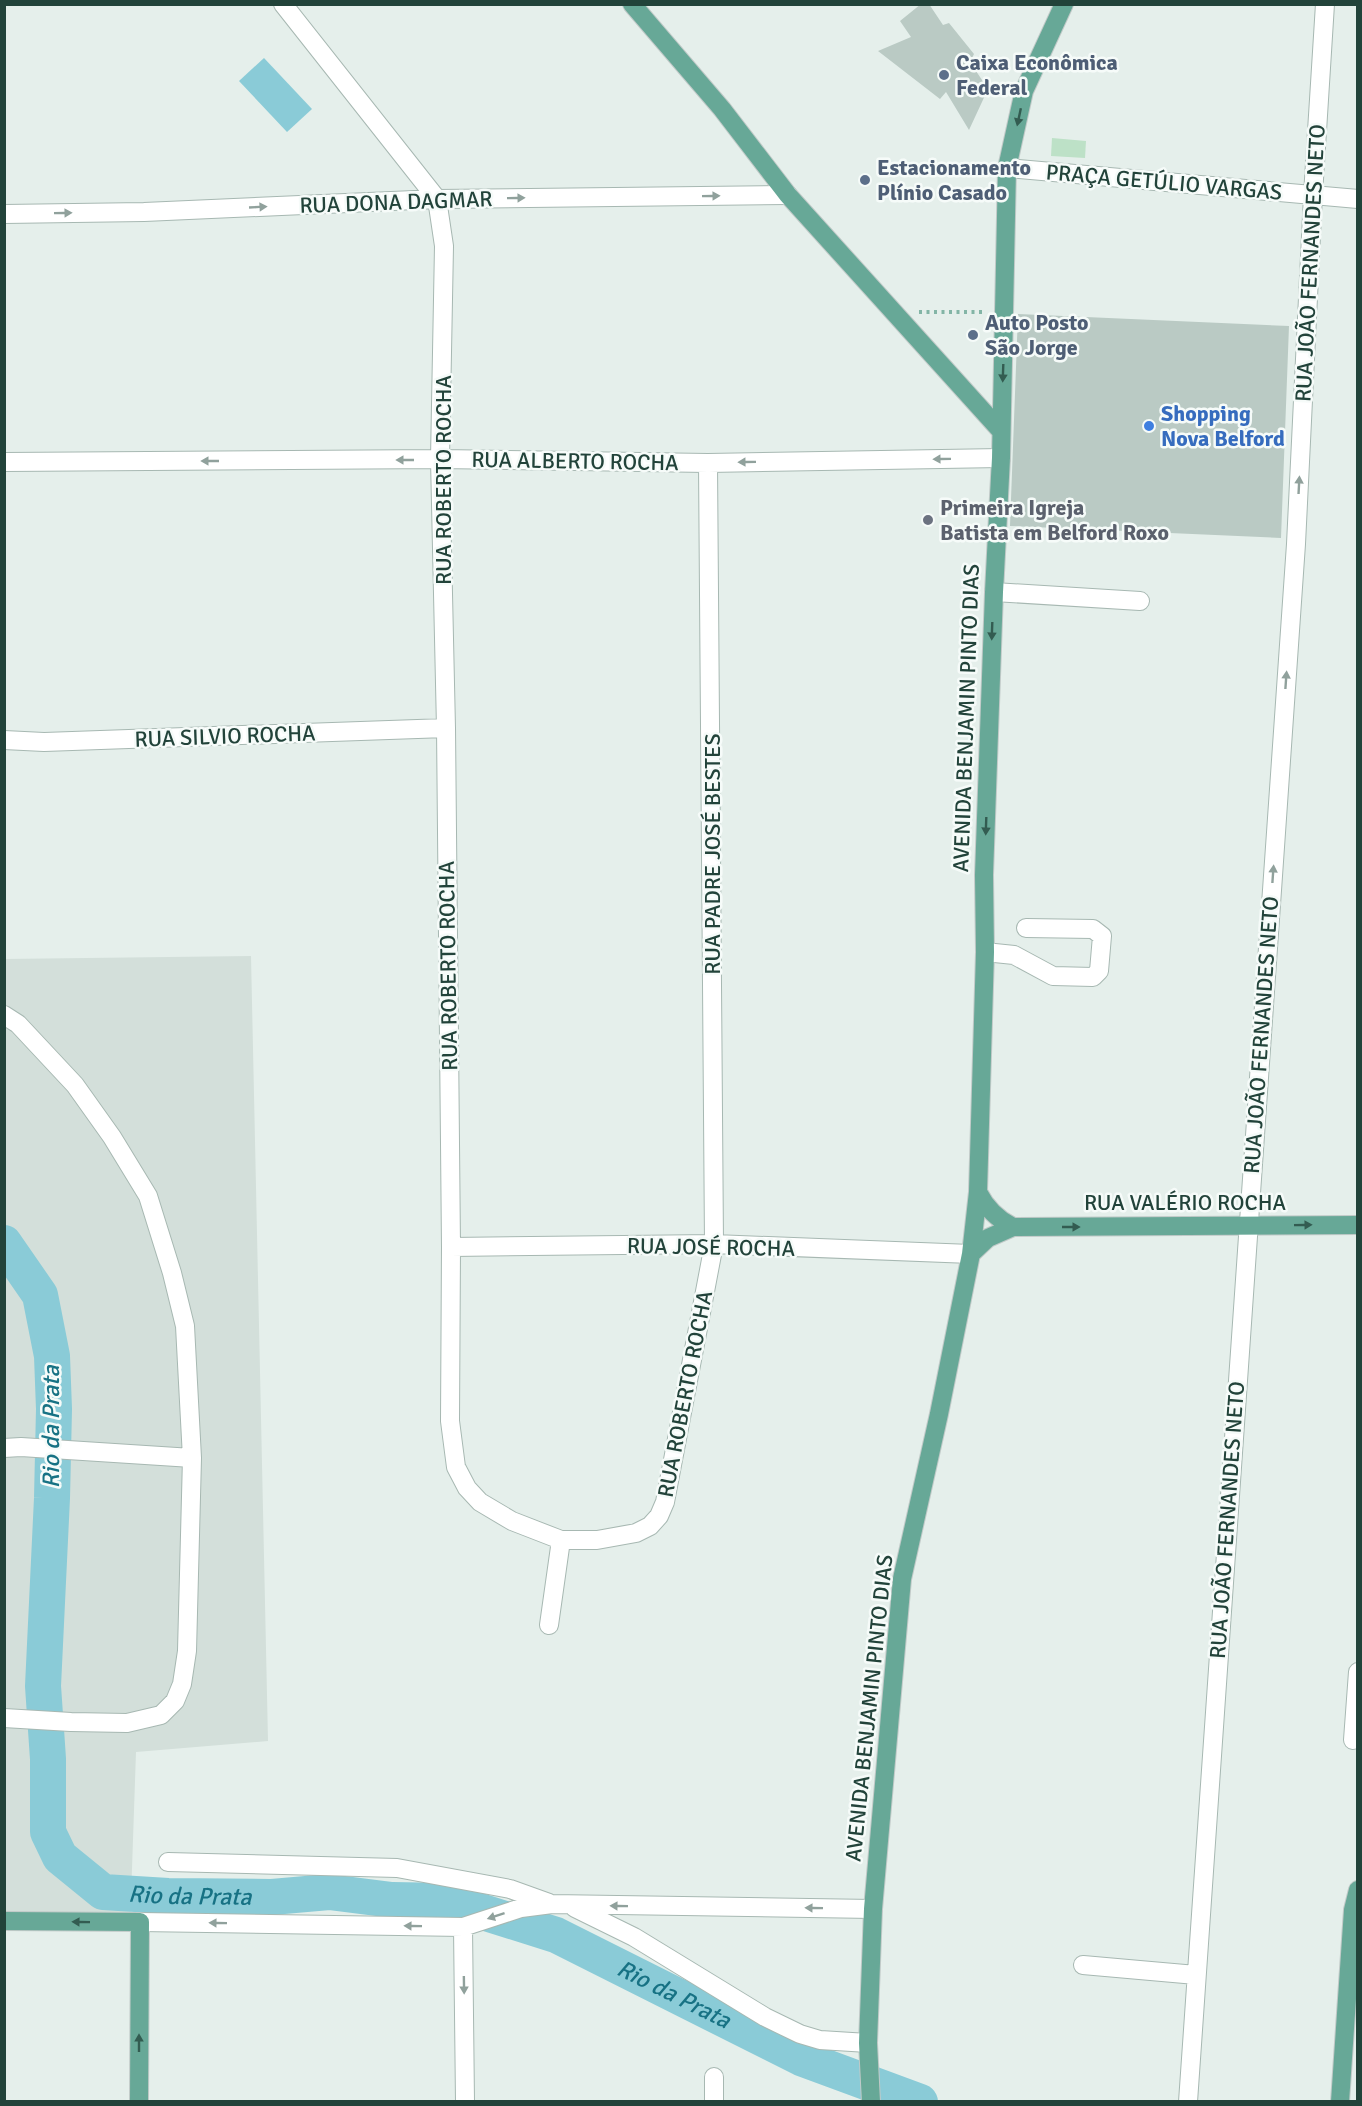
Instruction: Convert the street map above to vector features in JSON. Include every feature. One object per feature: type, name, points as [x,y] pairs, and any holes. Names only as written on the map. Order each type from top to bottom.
[{"type":"main road","points":[[632,4],[722,109],[788,195],[1001,430]]},
{"type":"main road","name":"AVENIDA BENJAMIN PINTO DIAS","points":[[871,2102],[869,2050],[873,1909],[902,1578],[939,1414],[970,1254],[978,1192],[985,952],[984,875],[1001,458],[1007,168],[1024,91],[1064,4]]},
{"type":"main road","points":[[978,1192],[984,1204],[993,1214],[1013,1227]]},
{"type":"main road","name":"RUA VALÉRIO ROCHA","points":[[1013,1227],[1358,1225]]},
{"type":"main road","points":[[970,1254],[988,1238],[1013,1227]]},
{"type":"main road","points":[[1340,2102],[1353,1910],[1358,1890]]},
{"type":"main road","points":[[4,1921],[140,1922],[139,2102]]},
{"type":"street","name":"RUA ROBERTO ROCHA","points":[[283,4],[437,199],[444,246],[440,459],[446,728],[451,1247],[450,1421],[456,1467],[467,1488],[480,1502],[512,1521],[561,1540],[597,1540],[636,1533],[650,1526],[665,1502],[714,1245]]},
{"type":"street","name":"RUA JOÃO FERNANDES NETO","points":[[1188,2102],[1295,556],[1325,4]]},
{"type":"street","name":"PRAÇA GETÚLIO VARGAS","points":[[1007,168],[1358,199]]},
{"type":"street","name":"RUA DONA DAGMAR","points":[[4,214],[144,212],[437,199],[788,195]]},
{"type":"street","name":"RUA ALBERTO ROCHA","points":[[4,462],[440,459],[708,463],[1001,458]]},
{"type":"street","name":"RUA PADRE JOSÉ BESTES","points":[[708,463],[714,1245]]},
{"type":"street","points":[[994,592],[1140,601]]},
{"type":"street","name":"RUA SILVIO ROCHA","points":[[4,740],[44,742],[446,728]]},
{"type":"street","points":[[985,952],[1014,955],[1053,976],[1093,977],[1099,971],[1102,936],[1094,929],[1026,928]]},
{"type":"street","points":[[4,1015],[18,1024],[75,1085],[112,1137],[148,1196],[172,1273],[185,1326],[192,1458],[187,1651],[182,1684],[175,1701],[161,1715],[127,1723],[10,1718]]},
{"type":"street","name":"RUA JOSÉ ROCHA","points":[[451,1247],[714,1245],[970,1254]]},
{"type":"street","points":[[13,1448],[192,1458]]},
{"type":"street","points":[[549,1625],[561,1540]]},
{"type":"street","points":[[1353,1740],[1358,1672]]},
{"type":"street","points":[[168,1862],[397,1868],[510,1889],[552,1904]]},
{"type":"street","points":[[140,1922],[467,1925],[521,1908],[552,1904],[873,1909]]},
{"type":"street","points":[[571,1906],[634,1937],[765,2017],[800,2034],[869,2050]]},
{"type":"street","points":[[465,2102],[467,1925]]},
{"type":"street","points":[[1083,1965],[1196,1975]]},
{"type":"street","points":[[714,2077],[714,2102]]},
{"type":"path","points":[[894,312],[1005,312]]},
{"type":"shaded area","points":[[251,956],[268,1741],[136,1752],[130,1927],[5,1919],[4,959]]},
{"type":"green space","points":[[1052,138],[1086,141],[1085,158],[1051,156]]},
{"type":"water","points":[[264,58],[312,109],[287,132],[239,81]]},
{"type":"building","name":"Caixa Econômica Federal","points":[[921,4],[929,4],[943,25],[949,23],[974,54],[970,62],[988,89],[969,130],[946,92],[940,99],[878,51],[911,37],[900,21]]},
{"type":"building","name":"Shopping Nova Belford","points":[[1018,314],[1289,326],[1281,538],[1010,526]]},
{"type":"waterway","name":"Rio da Prata","points":[[4,1243],[40,1295],[52,1356],[54,1409],[52,1498],[43,1686],[48,1759],[48,1832],[60,1857],[103,1892],[168,1896],[272,1897],[329,1892],[392,1900],[448,1901],[556,1935],[801,2058],[920,2102]]},
{"type":"place","name":"Caixa Econômica Federal","points":[[944,75]]},
{"type":"place","name":"Estacionamento Plínio Casado","points":[[865,180]]},
{"type":"place","name":"Auto Posto São Jorge","points":[[973,335]]},
{"type":"place","name":"Shopping Nova Belford","points":[[1149,426]]},
{"type":"place","name":"Primeira Igreja Batista em Belford Roxo","points":[[928,520]]}]
